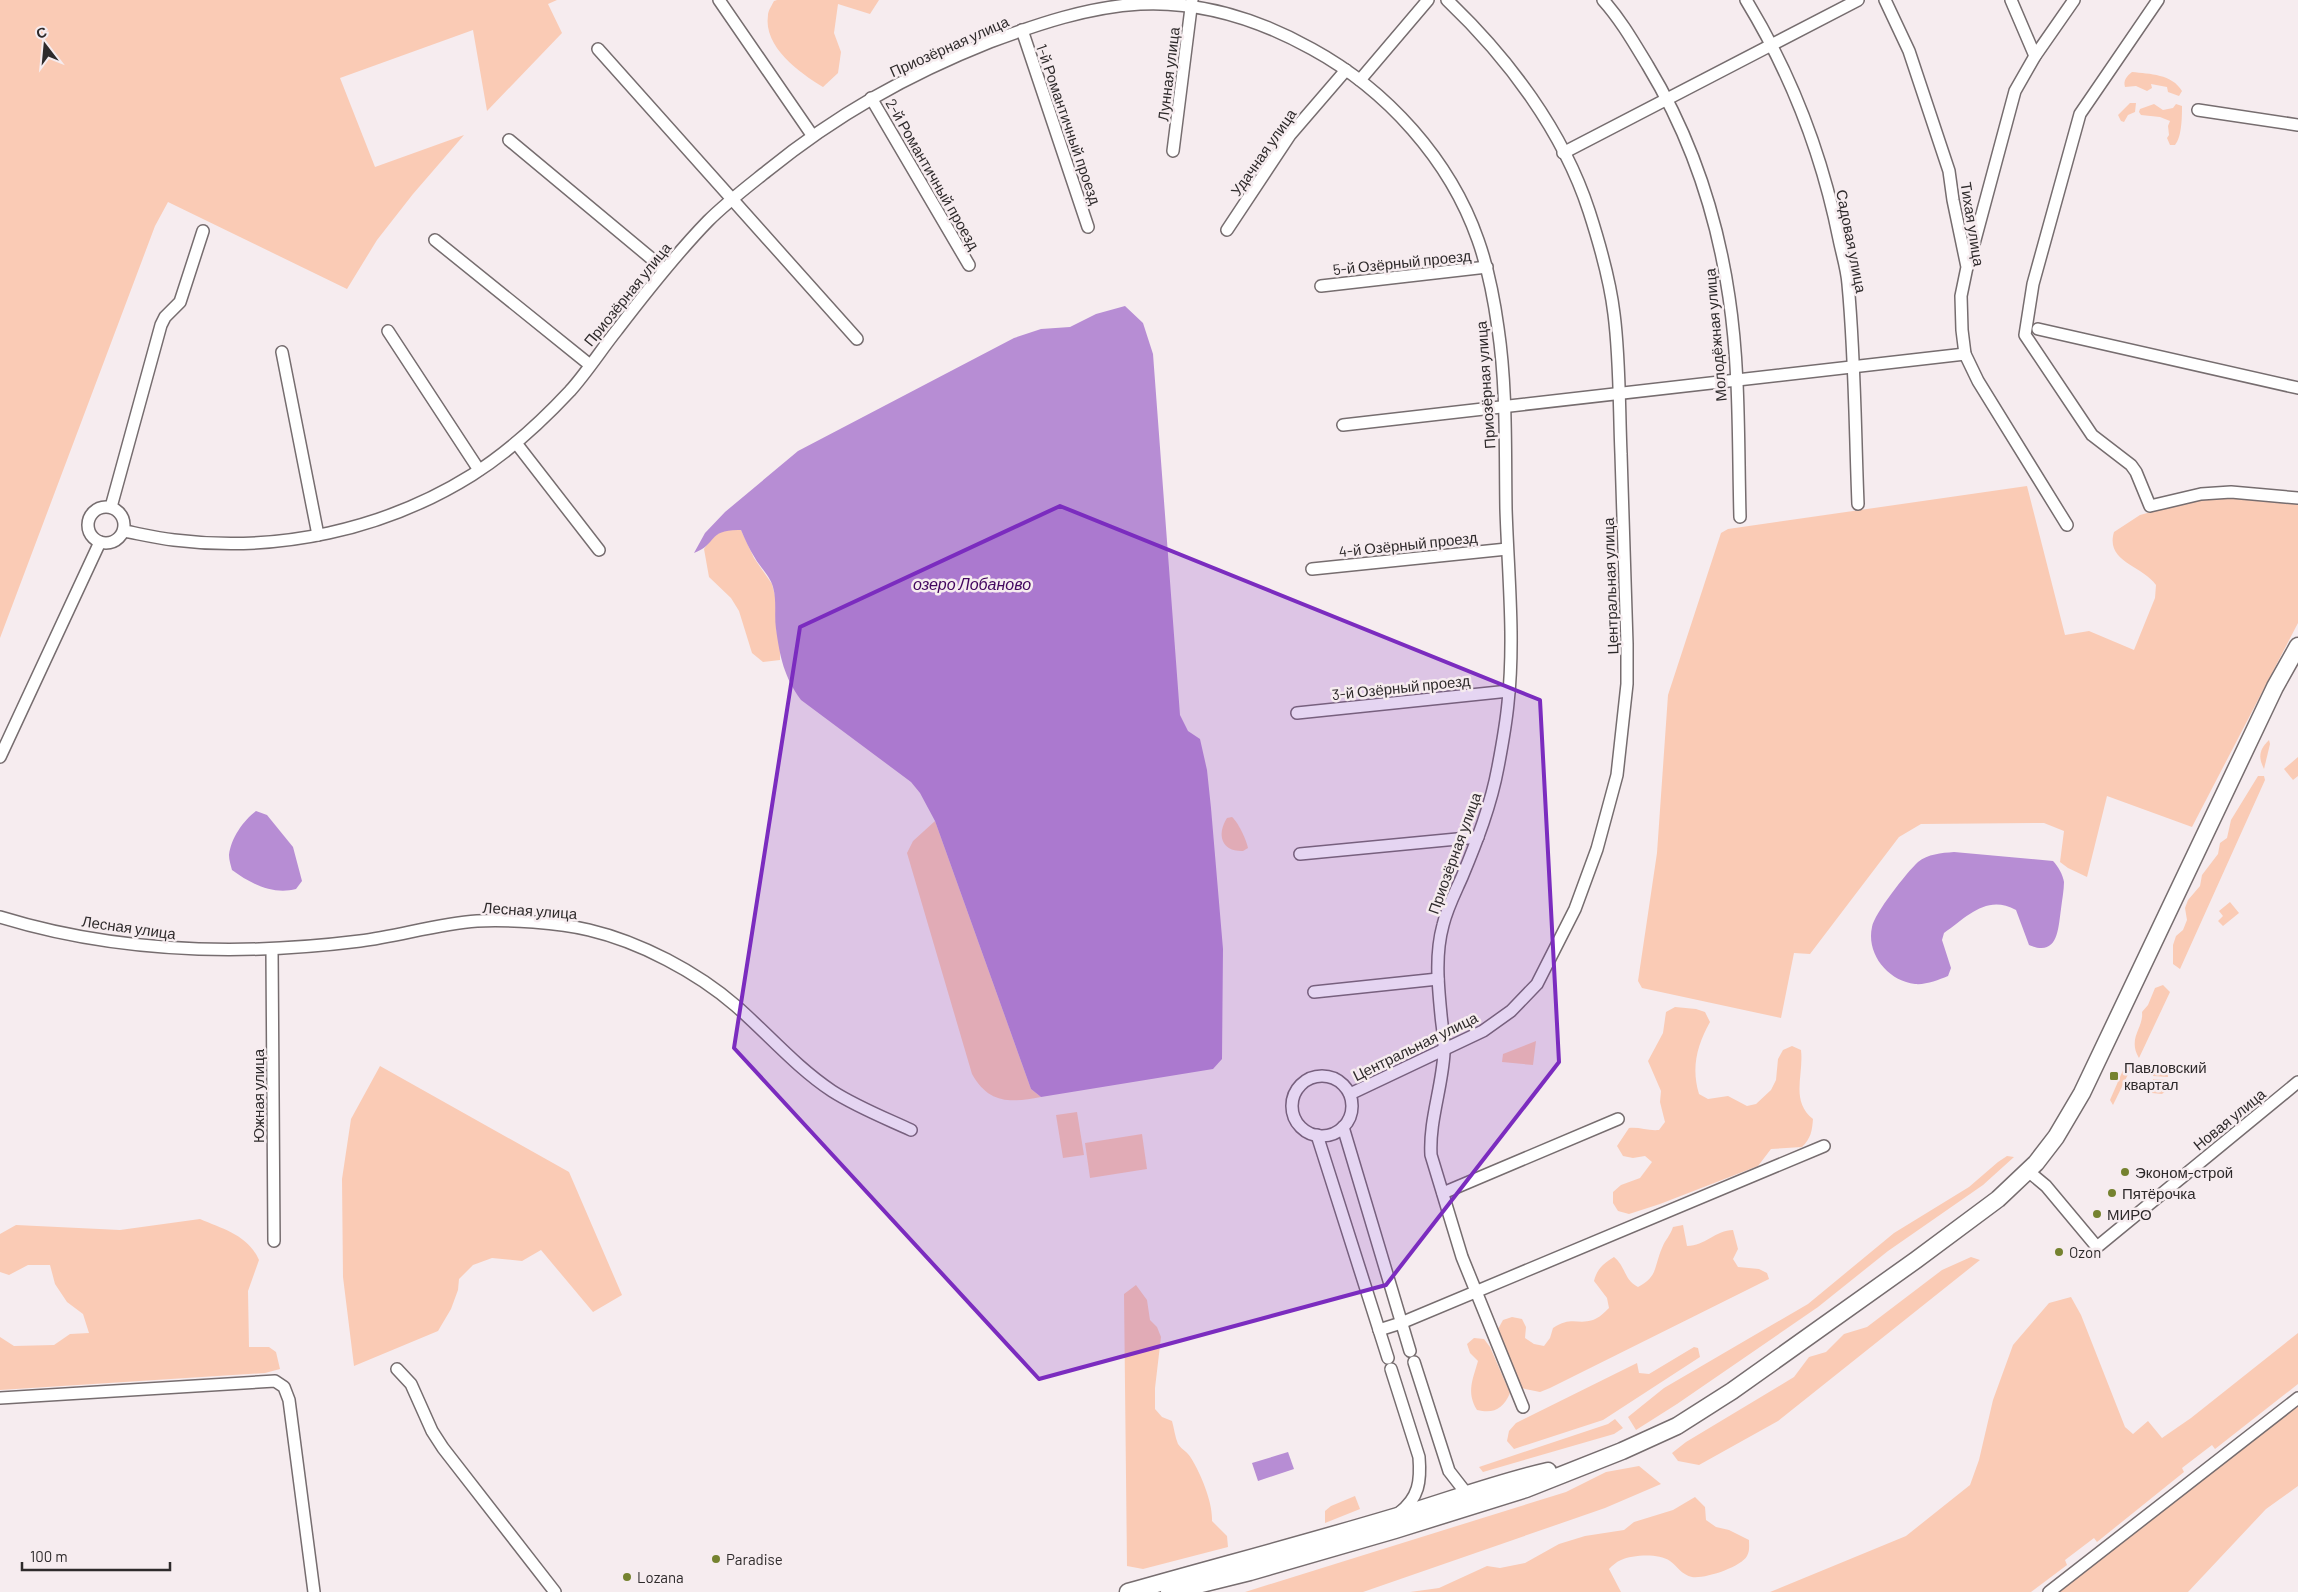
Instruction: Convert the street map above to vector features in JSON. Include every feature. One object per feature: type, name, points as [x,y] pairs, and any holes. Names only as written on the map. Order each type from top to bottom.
[{"type":"main road","points":[[1169,1592],[1250,1572],[1471,1500],[1523,1477],[1594,1461],[1677,1426],[1732,1391],[1998,1199],[2028,1171],[2056,1137],[2082,1093],[2271,696],[2298,646]]},
{"type":"main road","points":[[1128,1592],[1392,1518],[1471,1500]]},
{"type":"street","points":[[719,0],[812,135]]},
{"type":"street","points":[[1360,80],[1428,0]]},
{"type":"street","name":"Центральная улица","points":[[1350,1094],[1483,1031],[1510,1011],[1537,984],[1575,909],[1597,848],[1617,775],[1627,684],[1619,394],[1614,314],[1602,257],[1589,210],[1574,174],[1519,80],[1484,37],[1447,0]]},
{"type":"street","name":"Молодёжная улица","points":[[1603,0],[1618,17],[1667,98],[1689,146],[1705,188],[1721,252],[1729,298],[1736,380],[1740,517]]},
{"type":"street","name":"Садовая улица","points":[[1746,0],[1773,44],[1795,94],[1817,153],[1834,214],[1848,282],[1858,504]]},
{"type":"street","points":[[1563,153],[1858,0]]},
{"type":"street","name":"Тихая улица","points":[[1885,0],[1909,51],[1947,162],[1967,267],[1961,296],[1965,354],[1978,381],[2067,525]]},
{"type":"street","points":[[2011,0],[2036,56]]},
{"type":"street","points":[[1967,267],[2015,91],[2074,0]]},
{"type":"street","points":[[2158,0],[2080,114],[2033,284],[2024,335],[2092,435],[2131,465],[2136,472],[2150,506],[2202,494],[2231,492],[2298,498]]},
{"type":"street","name":"Приозёрная улица","points":[[124,531],[174,540],[222,544],[292,540],[356,527],[414,506],[479,470],[516,443],[571,390],[664,269],[714,216],[733,199],[812,135],[871,98],[958,55],[1022,30],[1083,12],[1142,4],[1191,3],[1249,20],[1288,35],[1346,70],[1360,80],[1403,120],[1441,168],[1461,200],[1470,219],[1487,267],[1499,333],[1504,408],[1508,549],[1509,691],[1496,776],[1478,838],[1448,908],[1442,929],[1437,959],[1445,1050],[1430,1138],[1431,1156],[1462,1257],[1523,1407]]},
{"type":"street","name":"Лунная улица","points":[[1173,151],[1191,3]]},
{"type":"street","name":"1-й Романтичный проезд","points":[[1022,30],[1088,227]]},
{"type":"street","points":[[598,49],[857,339]]},
{"type":"street","name":"Удачная улица","points":[[1227,230],[1290,135],[1346,70]]},
{"type":"street","name":"2-й Романтичный проезд","points":[[871,98],[969,265]]},
{"type":"street","points":[[2198,110],[2298,125]]},
{"type":"street","points":[[509,140],[664,269]]},
{"type":"street","points":[[110,507],[161,325],[165,317],[180,302],[203,231]]},
{"type":"street","points":[[435,240],[590,364]]},
{"type":"street","name":"5-й Озёрный проезд","points":[[1321,286],[1487,267]]},
{"type":"street","points":[[2038,329],[2298,388]]},
{"type":"street","points":[[388,331],[479,470]]},
{"type":"street","points":[[282,352],[318,535]]},
{"type":"street","points":[[1343,425],[1965,354]]},
{"type":"street","points":[[516,443],[599,550]]},
{"type":"street","points":[[110,507],[122,516],[124,531],[114,541],[100,542],[90,532],[90,517],[101,508],[110,507]]},
{"type":"street","points":[[0,756],[100,542]]},
{"type":"street","name":"4-й Озёрный проезд","points":[[1312,569],[1508,549]]},
{"type":"street","name":"3-й Озёрный проезд","points":[[1297,713],[1509,691]]},
{"type":"street","points":[[1300,854],[1478,838]]},
{"type":"street","name":"Лесная улица","points":[[0,917],[93,939],[174,949],[272,950],[363,940],[477,921],[521,921],[589,930],[643,948],[708,984],[736,1006],[798,1064],[833,1091],[873,1113],[911,1130]]},
{"type":"street","name":"Южная улица","points":[[272,950],[274,1241]]},
{"type":"street","points":[[1314,992],[1438,979]]},
{"type":"street","points":[[1321,1076],[1335,1079],[1346,1088],[1350,1094],[1352,1108],[1348,1121],[1343,1127],[1331,1134],[1318,1135],[1301,1127],[1295,1117],[1293,1104],[1297,1090],[1307,1080],[1321,1076]]},
{"type":"street","name":"Новая улица","points":[[2028,1171],[2046,1186],[2097,1247],[2298,1082]]},
{"type":"street","points":[[1443,1194],[1618,1120]]},
{"type":"street","points":[[1343,1127],[1410,1351]]},
{"type":"street","points":[[1318,1135],[1419,1457],[1419,1484],[1415,1497],[1409,1505],[1392,1518]]},
{"type":"street","points":[[1379,1330],[1402,1323],[1824,1146]]},
{"type":"street","points":[[1414,1362],[1449,1471],[1471,1500]]},
{"type":"street","points":[[397,1369],[411,1384],[432,1431],[443,1448],[555,1592]]},
{"type":"street","points":[[0,1398],[275,1381],[284,1387],[288,1400],[314,1592]]},
{"type":"street","points":[[2048,1592],[2298,1398]]},
{"type":"highlighted area","points":[[1060,506],[1540,700],[1559,1062],[1386,1285],[1039,1379],[734,1048],[800,627]]},
{"type":"shaded area","points":[[0,0],[557,0],[548,4],[562,33],[487,111],[473,30],[340,78],[375,167],[464,135],[413,194],[377,240],[347,289],[168,202],[155,226],[0,638]]},
{"type":"shaded area","points":[[879,0],[870,14],[838,4],[834,33],[841,52],[838,73],[823,87],[794,67],[777,48],[771,38],[768,27],[768,13],[774,1]]},
{"type":"shaded area","points":[[2132,72],[2153,74],[2167,78],[2178,85],[2182,91],[2179,96],[2168,92],[2167,87],[2151,84],[2152,88],[2147,91],[2136,86],[2125,87],[2126,78]]},
{"type":"shaded area","points":[[2130,103],[2136,103],[2135,112],[2128,115],[2124,122],[2121,121],[2118,115]]},
{"type":"shaded area","points":[[2154,104],[2163,110],[2173,108],[2176,104],[2182,106],[2182,121],[2175,145],[2170,145],[2167,138],[2170,121],[2160,117],[2141,115],[2139,112],[2140,109]]},
{"type":"shaded area","points":[[2027,486],[2065,635],[2089,631],[2134,650],[2155,598],[2156,585],[2150,578],[2120,557],[2115,550],[2113,542],[2114,532],[2140,515],[2191,501],[2261,497],[2298,500],[2298,623],[2192,827],[2107,796],[2087,877],[2060,862],[2064,831],[2044,823],[1921,824],[1899,837],[1810,954],[1794,953],[1781,1018],[1642,988],[1638,981],[1657,853],[1668,695],[1721,533],[1728,529]]},
{"type":"shaded area","points":[[725,530],[741,530],[754,558],[772,584],[776,600],[776,629],[780,644],[780,660],[763,662],[752,653],[739,611],[731,598],[709,577],[704,549],[713,536]]},
{"type":"shaded area","points":[[2269,740],[2270,744],[2264,769],[2260,754]]},
{"type":"shaded area","points":[[2298,757],[2298,776],[2293,780],[2284,769]]},
{"type":"shaded area","points":[[2258,776],[2264,776],[2265,780],[2180,969],[2173,964],[2173,945],[2176,936],[2183,930],[2187,920],[2185,908],[2188,900],[2200,886],[2202,875],[2218,854],[2220,843],[2227,838],[2231,820]]},
{"type":"shaded area","points":[[1232,817],[1247,844],[1248,848],[1243,851],[1230,849],[1223,841],[1222,830],[1224,824],[1227,818]]},
{"type":"shaded area","points":[[935,821],[1031,1089],[1041,1097],[1020,1100],[1001,1099],[986,1091],[972,1074],[907,853],[913,841]]},
{"type":"shaded area","points":[[2230,902],[2239,913],[2223,926],[2218,921],[2223,916],[2219,911]]},
{"type":"shaded area","points":[[2163,985],[2170,992],[2139,1058],[2135,1039],[2141,1023],[2142,1012],[2148,1005],[2155,988]]},
{"type":"shaded area","points":[[1675,1007],[1705,1012],[1710,1022],[1699,1048],[1696,1066],[1699,1094],[1708,1099],[1728,1096],[1747,1106],[1756,1104],[1771,1090],[1776,1080],[1778,1059],[1783,1050],[1792,1046],[1801,1050],[1800,1096],[1806,1112],[1813,1119],[1811,1131],[1802,1147],[1771,1149],[1758,1166],[1629,1214],[1618,1211],[1613,1203],[1613,1192],[1621,1185],[1640,1178],[1652,1162],[1645,1156],[1633,1158],[1623,1156],[1617,1146],[1629,1128],[1659,1130],[1665,1122],[1660,1102],[1661,1091],[1648,1061],[1663,1033],[1666,1012]]},
{"type":"shaded area","points":[[1536,1041],[1533,1065],[1502,1062],[1503,1054]]},
{"type":"shaded area","points":[[2127,1061],[2134,1062],[2113,1105],[2110,1100]]},
{"type":"shaded area","points":[[2157,1063],[2164,1063],[2168,1068],[2168,1077],[2153,1076]]},
{"type":"shaded area","points":[[380,1066],[569,1172],[622,1295],[593,1312],[541,1250],[522,1261],[492,1258],[473,1265],[459,1279],[458,1290],[451,1309],[438,1331],[354,1366],[343,1277],[342,1179],[351,1119]]},
{"type":"shaded area","points":[[2153,1079],[2168,1080],[2167,1090],[2162,1094],[2152,1093]]},
{"type":"shaded area","points":[[1077,1112],[1084,1155],[1063,1158],[1056,1115]]},
{"type":"shaded area","points":[[1142,1134],[1147,1169],[1090,1178],[1085,1143]]},
{"type":"shaded area","points":[[2007,1156],[2014,1157],[1983,1185],[1888,1251],[1818,1307],[1636,1430],[1628,1417],[1664,1388],[1808,1304],[1894,1233],[1969,1187]]},
{"type":"shaded area","points":[[200,1219],[242,1239],[254,1251],[259,1260],[248,1291],[249,1347],[269,1347],[276,1352],[280,1369],[265,1373],[0,1390],[0,1337],[14,1346],[54,1345],[70,1334],[89,1333],[83,1314],[67,1302],[55,1284],[50,1265],[28,1265],[9,1275],[0,1272],[0,1234],[16,1225],[120,1230]]},
{"type":"shaded area","points":[[1683,1225],[1687,1246],[1699,1244],[1721,1232],[1733,1230],[1738,1249],[1733,1259],[1738,1267],[1759,1269],[1767,1273],[1769,1279],[1550,1388],[1540,1392],[1521,1388],[1498,1329],[1503,1320],[1512,1317],[1522,1319],[1526,1327],[1525,1338],[1534,1344],[1544,1346],[1550,1338],[1553,1328],[1565,1322],[1595,1319],[1609,1308],[1607,1298],[1594,1281],[1601,1267],[1614,1257],[1630,1281],[1638,1287],[1649,1279],[1655,1270],[1659,1254],[1673,1227]]},
{"type":"shaded area","points":[[1971,1257],[1980,1260],[1778,1421],[1699,1465],[1678,1461],[1672,1453],[1686,1442],[1794,1377],[1809,1357],[1826,1352],[1844,1334],[1867,1327],[1942,1270]]},
{"type":"shaded area","points":[[1136,1285],[1147,1300],[1150,1320],[1157,1327],[1161,1337],[1155,1388],[1155,1409],[1162,1417],[1172,1421],[1178,1444],[1190,1456],[1202,1480],[1211,1506],[1212,1521],[1227,1536],[1228,1547],[1143,1569],[1127,1566],[1124,1294]]},
{"type":"shaded area","points":[[2071,1297],[2081,1315],[2125,1427],[2133,1434],[2148,1421],[2162,1438],[2191,1418],[2298,1333],[2298,1384],[2215,1449],[2212,1445],[2182,1468],[2184,1472],[2097,1542],[2094,1538],[2065,1560],[2067,1565],[2031,1592],[1770,1592],[1906,1536],[1970,1485],[1979,1460],[1993,1400],[2013,1345],[2049,1303]]},
{"type":"shaded area","points":[[1474,1338],[1484,1339],[1490,1347],[1510,1393],[1504,1403],[1493,1411],[1477,1410],[1472,1397],[1472,1385],[1478,1361],[1470,1353],[1467,1344]]},
{"type":"shaded area","points":[[1694,1347],[1698,1348],[1700,1357],[1603,1420],[1514,1449],[1507,1441],[1509,1431],[1516,1423],[1637,1363],[1639,1373],[1649,1374]]},
{"type":"shaded area","points":[[2298,1402],[2298,1486],[2266,1509],[2188,1592],[2054,1592]]},
{"type":"shaded area","points":[[1615,1419],[1623,1428],[1614,1434],[1483,1472],[1479,1467],[1608,1424]]},
{"type":"shaded area","points":[[1639,1466],[1661,1484],[1605,1508],[1363,1592],[1245,1592],[1566,1492],[1606,1472]]},
{"type":"shaded area","points":[[1355,1496],[1360,1509],[1325,1523],[1325,1511],[1331,1506]]},
{"type":"shaded area","points":[[1695,1497],[1705,1507],[1706,1520],[1716,1527],[1729,1530],[1749,1540],[1748,1554],[1738,1564],[1714,1574],[1692,1577],[1685,1574],[1665,1558],[1639,1556],[1626,1558],[1617,1562],[1609,1569],[1621,1592],[1410,1592],[1439,1588],[1487,1566],[1500,1568],[1525,1563],[1559,1544],[1585,1536],[1624,1530],[1634,1522],[1673,1510]]},
{"type":"water","name":"озеро Лобаново","points":[[1125,306],[1143,323],[1153,354],[1180,715],[1188,731],[1200,739],[1207,770],[1223,949],[1222,1059],[1213,1069],[1041,1097],[1031,1089],[935,821],[920,793],[911,782],[801,700],[790,683],[779,649],[775,624],[773,587],[770,579],[751,551],[741,530],[730,530],[718,534],[702,549],[694,553],[705,533],[725,512],[798,451],[1014,338],[1041,329],[1070,327],[1096,314]]},
{"type":"water","points":[[256,811],[267,815],[293,847],[302,881],[296,889],[279,891],[262,887],[232,870],[229,855],[232,842],[242,825]]},
{"type":"water","points":[[1954,852],[2053,861],[2063,876],[2064,882],[2059,925],[2055,939],[2046,947],[2039,948],[2029,945],[2016,910],[1996,904],[1987,906],[1970,914],[1944,933],[1942,940],[1951,968],[1948,976],[1923,984],[1905,982],[1888,972],[1876,956],[1872,947],[1871,937],[1874,921],[1892,893],[1918,862],[1940,853]]},
{"type":"water","points":[[1288,1452],[1294,1469],[1258,1481],[1252,1463]]},
{"type":"place","name":"Павловский квартал","points":[[2114,1076]]},
{"type":"place","name":"Эконом-строй","points":[[2125,1172]]},
{"type":"place","name":"Пятёрочка","points":[[2112,1193]]},
{"type":"place","name":"МИРО","points":[[2097,1214]]},
{"type":"place","name":"Ozon","points":[[2059,1252]]},
{"type":"place","name":"Paradise","points":[[716,1559]]},
{"type":"place","name":"Lozana","points":[[627,1577]]}]
